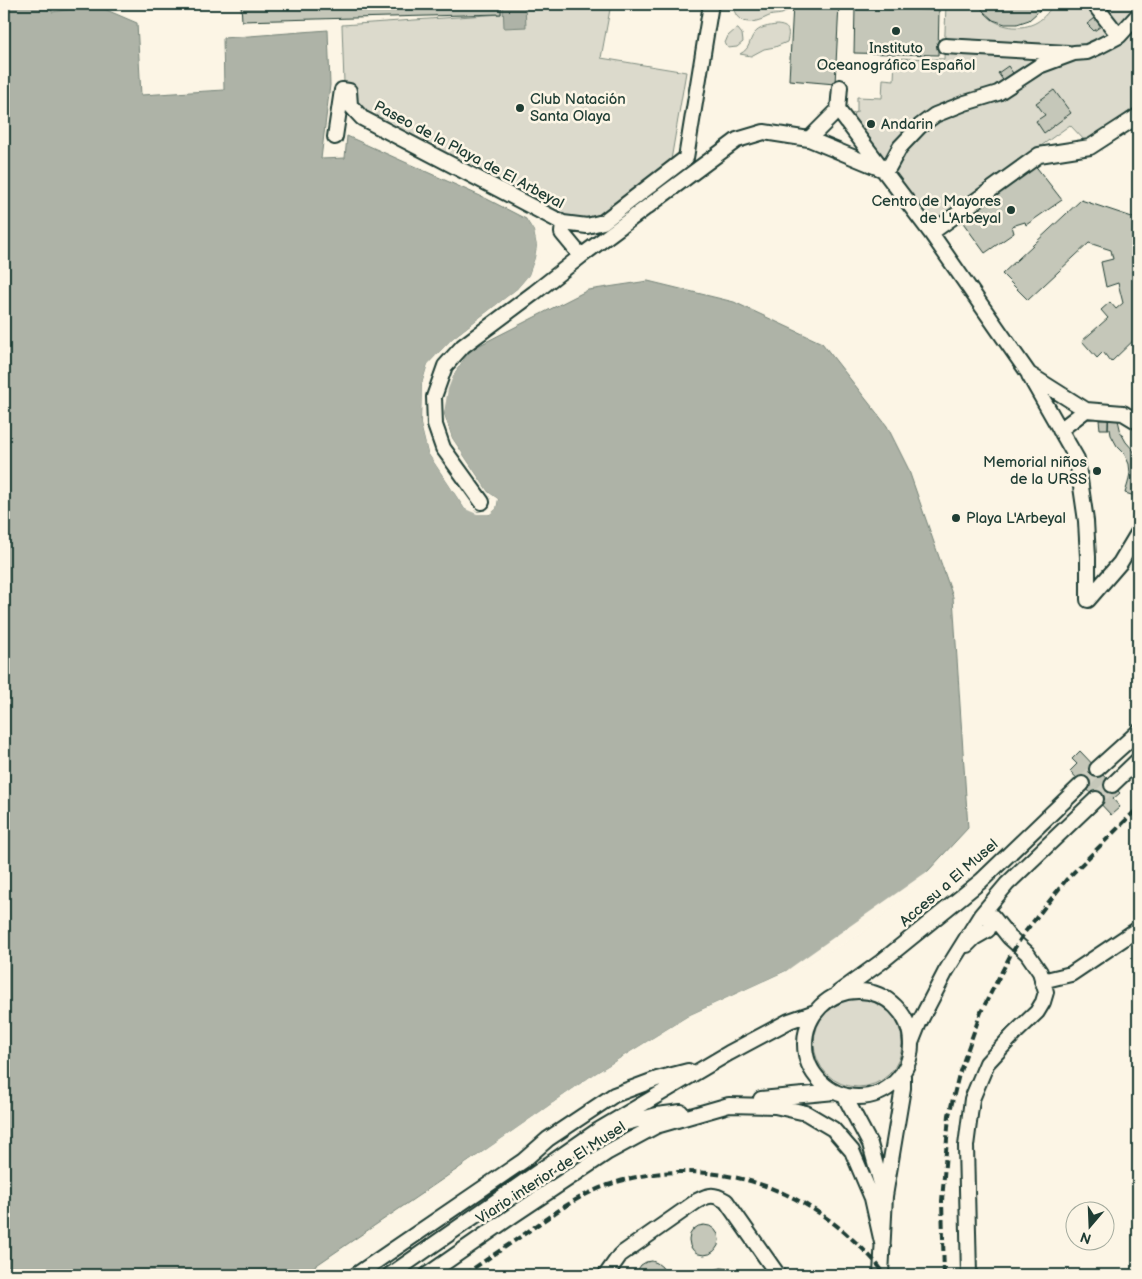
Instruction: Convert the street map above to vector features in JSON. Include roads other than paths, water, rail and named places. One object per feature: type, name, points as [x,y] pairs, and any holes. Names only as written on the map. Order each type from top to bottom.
[{"type":"street","points":[[695,171],[686,158],[712,4]]},
{"type":"street","points":[[1094,4],[1118,36]]},
{"type":"street","points":[[945,46],[1074,53],[1087,52],[1118,36],[1138,15]]},
{"type":"street","points":[[482,502],[443,448],[435,425],[434,396],[445,366],[463,346],[581,256],[737,140],[764,132],[809,139],[884,170],[890,167],[900,146],[920,126],[935,115],[998,93],[1039,66],[1074,53]]},
{"type":"street","points":[[809,139],[838,110],[840,87]]},
{"type":"street","name":"Paseo de la Playa de El Arbeyal","points":[[335,137],[342,90],[349,90],[350,105],[362,118],[564,223],[587,226],[603,222],[686,158]]},
{"type":"street","points":[[838,110],[930,232],[1029,374],[1077,459],[1086,521],[1088,600],[1120,563],[1138,533]]},
{"type":"street","points":[[930,232],[1039,155],[1090,148],[1138,116]]},
{"type":"street","points":[[564,223],[562,233],[581,256]]},
{"type":"street","points":[[1029,374],[1086,410],[1124,412],[1138,422]]},
{"type":"street","points":[[1060,430],[1086,410]]},
{"type":"street","points":[[1097,769],[1138,732]]},
{"type":"street","points":[[1112,785],[1138,760]]},
{"type":"street","name":"Accesu a El Musel","points":[[1082,784],[981,881],[881,962],[830,998],[815,1012],[807,1028],[804,1047],[809,1066],[820,1081],[840,1094],[864,1097],[881,1092],[892,1085],[903,1072],[908,1062],[911,1043],[919,1023],[946,971],[982,915],[1007,884],[1096,799]]},
{"type":"street","points":[[982,915],[988,930]]},
{"type":"street","points":[[970,1275],[966,1146],[972,1099],[987,1063],[1037,1012],[1046,992],[1040,972],[1027,953],[1009,937],[993,917],[982,915]]},
{"type":"street","points":[[1042,981],[1071,974],[1138,929]]},
{"type":"street","points":[[957,954],[974,938],[988,930],[1009,937]]},
{"type":"street","name":"Accesu a El Musel","points":[[830,998],[847,991],[866,991],[885,998],[899,1009],[908,1026],[911,1043]]},
{"type":"street","name":"Viario interior de El Musel","points":[[390,1275],[597,1131],[703,1067],[789,1020],[815,1012]]},
{"type":"street","name":"Viario interior de El Musel","points":[[356,1275],[523,1161],[548,1139],[614,1095],[657,1079],[703,1067]]},
{"type":"street","points":[[881,1275],[885,1196],[904,1088],[903,1072]]},
{"type":"street","points":[[840,1094],[870,1144],[885,1196]]},
{"type":"street","name":"Viario interior de El Musel","points":[[428,1275],[608,1152],[656,1126],[729,1106],[759,1100],[840,1094]]},
{"type":"street","name":"Viario interior de El Musel","points":[[523,1161],[597,1131],[657,1114],[729,1106],[775,1106],[806,1113],[832,1129],[852,1151],[872,1198],[883,1247]]},
{"type":"street","points":[[606,1275],[620,1255],[706,1196],[716,1196],[726,1202],[778,1275]]},
{"type":"tunnel","points":[[1087,779],[1097,769]]},
{"type":"tunnel","points":[[1102,794],[1112,785]]},
{"type":"railway","points":[[944,1275],[942,1201],[949,1115],[959,1074],[981,1012],[1011,954],[1025,932],[1066,880],[1138,808]]},
{"type":"railway","points":[[464,1275],[560,1210],[588,1194],[608,1185],[640,1176],[673,1172],[705,1173],[738,1178],[769,1187],[798,1201],[826,1218],[852,1239],[874,1260],[885,1275]]},
{"type":"place","name":"Instituto Oceanográfico Español","points":[[896,31]]},
{"type":"place","name":"Club Natación Santa Olaya","points":[[520,108]]},
{"type":"place","name":"Andarin","points":[[871,124]]},
{"type":"place","name":"Centro de Mayores de L'Arbeyal","points":[[1011,210]]},
{"type":"place","name":"Memorial niños de la URSS","points":[[1097,471]]},
{"type":"place","name":"Playa L'Arbeyal","points":[[956,518]]}]
